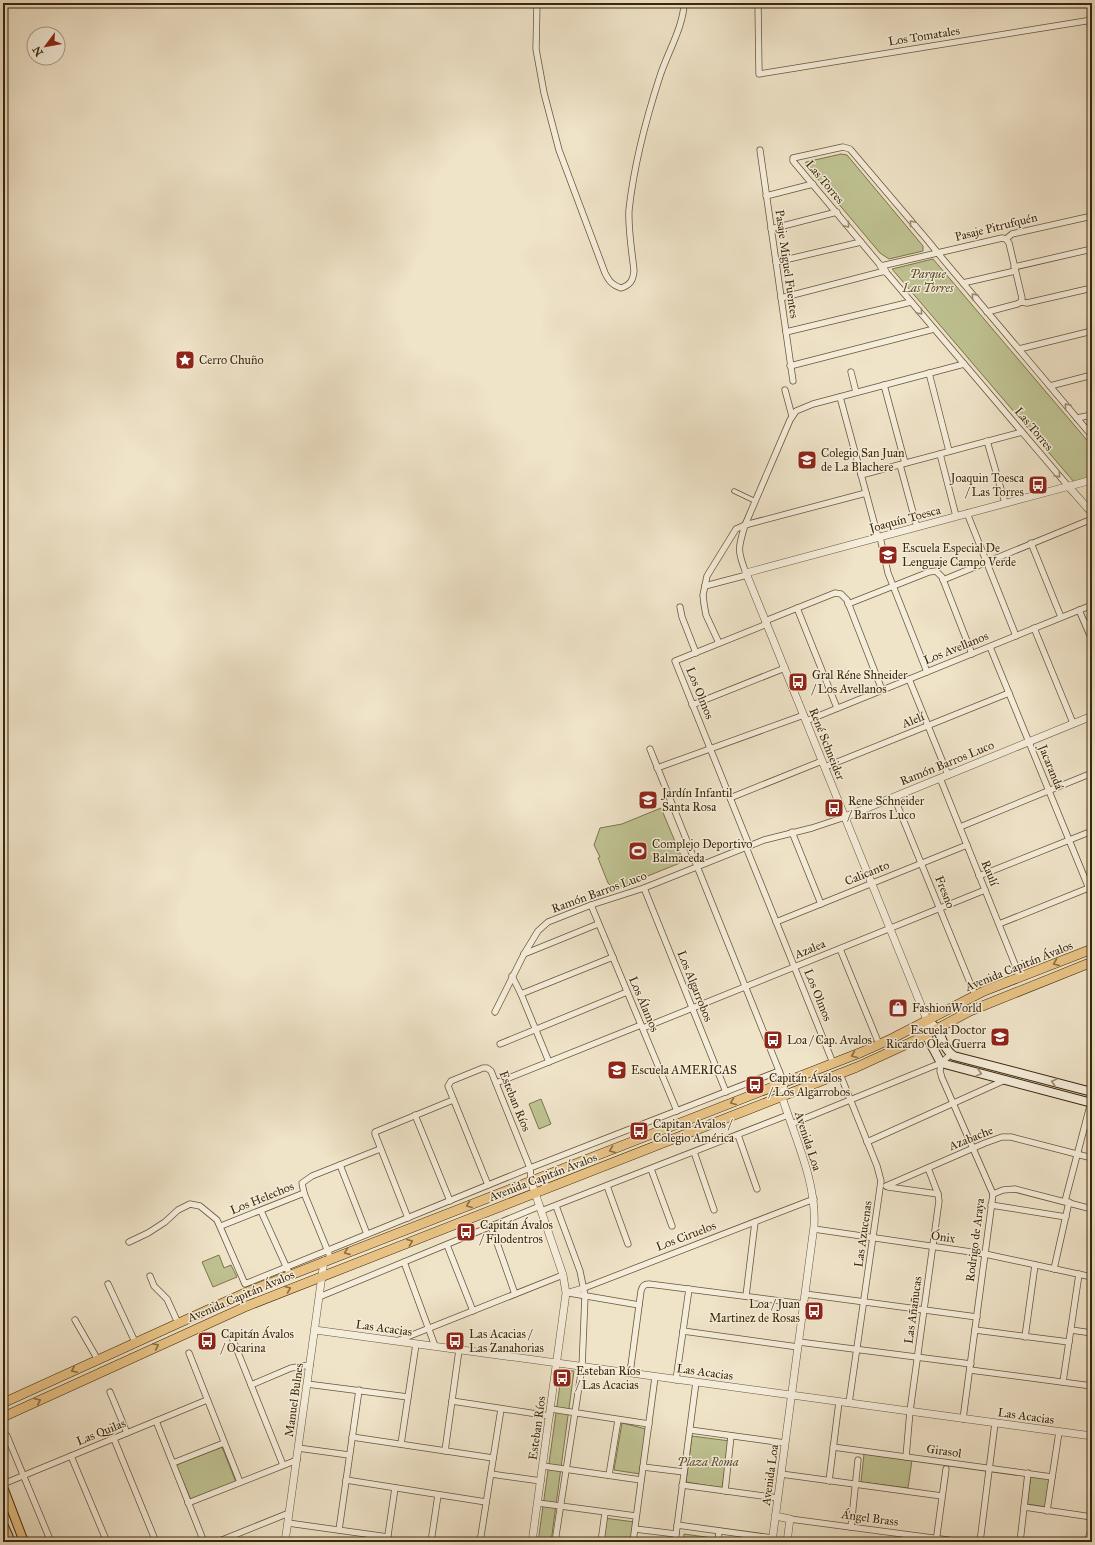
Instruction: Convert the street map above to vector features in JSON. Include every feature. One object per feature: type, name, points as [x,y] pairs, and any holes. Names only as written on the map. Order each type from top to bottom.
[{"type":"highway","name":"Avenida Capitán Ávalos","points":[[3,1403],[234,1298],[288,1271],[531,1181],[784,1083],[879,1044],[975,995],[1092,949]]},
{"type":"highway","name":"Avenida Capitán Ávalos","points":[[3,1417],[220,1317],[876,1060],[988,1003],[1092,962]]},
{"type":"main road","points":[[927,1020],[937,1029],[946,1049],[951,1054],[1092,1092]]},
{"type":"main road","points":[[927,1020],[926,1035],[941,1064],[1092,1103]]},
{"type":"main road","points":[[3,1485],[6,1502],[24,1542]]},
{"type":"main road","points":[[3,1524],[11,1542]]},
{"type":"street","points":[[537,3],[536,49],[544,93],[559,150],[608,280],[613,286],[621,288],[629,285],[633,278],[634,271],[629,210],[638,152],[646,119],[664,64],[678,29],[684,3]]},
{"type":"street","name":"Los Tomatales","points":[[758,3],[759,74],[1092,20]]},
{"type":"street","name":"Las Torres","points":[[1092,436],[850,149],[843,147],[793,158],[793,161],[883,269],[1092,513]]},
{"type":"street","name":"Pasaje Miguel Fuentes","points":[[760,150],[793,381]]},
{"type":"street","points":[[766,196],[813,184]]},
{"type":"street","points":[[771,229],[836,212]]},
{"type":"street","name":"Pasaje Pitrufquén","points":[[781,298],[938,253],[1002,238],[1006,239],[1012,234],[1092,216]]},
{"type":"street","points":[[1006,239],[1022,298],[1021,302]]},
{"type":"street","points":[[776,262],[861,242]]},
{"type":"street","points":[[963,283],[1092,248]]},
{"type":"street","points":[[987,312],[1021,302],[1027,303],[1092,288]]},
{"type":"street","points":[[786,332],[911,302]]},
{"type":"street","points":[[790,366],[934,329]]},
{"type":"street","points":[[1019,349],[1092,331]]},
{"type":"street","points":[[785,390],[794,413],[806,406],[964,364]]},
{"type":"street","points":[[851,372],[856,392]]},
{"type":"street","points":[[929,373],[949,451]]},
{"type":"street","points":[[1050,386],[1092,376]]},
{"type":"street","points":[[884,385],[917,527]]},
{"type":"street","points":[[840,397],[888,574],[927,672]]},
{"type":"street","name":"René Schneider","points":[[794,413],[745,525],[739,550],[746,574],[927,1020]]},
{"type":"street","points":[[1077,418],[1092,415]]},
{"type":"street","points":[[861,475],[1022,432]]},
{"type":"street","points":[[987,441],[1005,503]]},
{"type":"street","points":[[940,454],[956,516]]},
{"type":"street","name":"Joaquín Toesca","points":[[705,586],[879,537],[1092,480]]},
{"type":"street","points":[[734,491],[755,501]]},
{"type":"street","points":[[719,643],[706,615],[703,595],[707,576],[736,529],[745,525],[866,493]]},
{"type":"street","points":[[967,513],[1016,636]]},
{"type":"street","points":[[943,580],[1092,518]]},
{"type":"street","points":[[1031,543],[1062,618]]},
{"type":"street","points":[[848,604],[929,572],[936,571],[940,574],[943,580],[972,654]]},
{"type":"street","points":[[680,607],[682,617],[696,653],[798,608],[835,593],[841,594],[845,597],[848,604],[882,690]]},
{"type":"street","name":"Los Avellanos","points":[[658,768],[710,748],[838,708],[1092,605]]},
{"type":"street","points":[[798,608],[838,708]]},
{"type":"street","points":[[1080,610],[1092,640]]},
{"type":"street","points":[[1034,628],[1073,724]]},
{"type":"street","name":"Jacarandá","points":[[990,646],[1069,840],[1090,887],[1092,896]]},
{"type":"street","name":"Los Olmos","points":[[696,653],[675,661],[730,798],[776,922],[833,1063]]},
{"type":"street","points":[[692,704],[785,668]]},
{"type":"street","points":[[909,679],[948,774]]},
{"type":"street","name":"Alelí","points":[[730,798],[928,726],[1009,693]]},
{"type":"street","name":"Ramón Barros Luco","points":[[495,1012],[524,954],[538,931],[548,922],[591,905],[644,888],[771,837],[822,826],[1092,716]]},
{"type":"street","points":[[650,749],[784,1083]]},
{"type":"street","points":[[960,827],[1092,773]]},
{"type":"street","name":"Raulí","points":[[940,778],[1020,977]]},
{"type":"street","name":"Fresno","points":[[894,796],[975,995]]},
{"type":"street","points":[[979,876],[1092,831]]},
{"type":"street","points":[[792,832],[821,904]]},
{"type":"street","name":"Calicanto","points":[[776,922],[967,845]]},
{"type":"street","points":[[999,924],[1090,887]]},
{"type":"street","name":"Los Algarrobos","points":[[644,888],[726,1092]]},
{"type":"street","name":"Azalea","points":[[496,1084],[549,1062],[746,987],[985,890]]},
{"type":"street","name":"Los Álamos","points":[[591,905],[677,1111]]},
{"type":"street","points":[[524,954],[598,924]]},
{"type":"street","points":[[840,949],[879,1044]]},
{"type":"street","points":[[521,994],[613,957]]},
{"type":"street","points":[[512,976],[549,1062]]},
{"type":"street","points":[[500,1044],[627,992]]},
{"type":"street","points":[[791,1124],[941,1064],[951,1054]]},
{"type":"street","name":"Rodrigo de Araya","points":[[941,1064],[941,1074],[993,1194],[963,1419]]},
{"type":"street","name":"Esteban Ríos","points":[[453,1100],[448,1086],[450,1081],[483,1068],[487,1068],[490,1071],[530,1168],[531,1181],[563,1275],[566,1293],[558,1363],[532,1542]]},
{"type":"street","name":"Avenida Capitán Ávalos","points":[[327,1257],[368,1234],[530,1168],[779,1071]]},
{"type":"street","name":"Las Azucenas","points":[[840,1074],[880,1172],[884,1186],[874,1238],[849,1403]]},
{"type":"street","points":[[868,1142],[1005,1080]]},
{"type":"street","name":"Avenida Loa","points":[[772,1540],[814,1229],[815,1212],[814,1199],[782,1097],[784,1083]]},
{"type":"street","points":[[408,1218],[380,1149],[375,1132],[453,1100],[488,1185]]},
{"type":"street","points":[[1054,1269],[1066,1217],[1067,1202],[1077,1154],[1092,1103]]},
{"type":"street","points":[[319,1297],[491,1226],[540,1209],[556,1206],[788,1115]]},
{"type":"street","points":[[415,1116],[450,1201]]},
{"type":"street","points":[[738,1135],[757,1189]]},
{"type":"street","name":"Azabache","points":[[884,1186],[995,1139],[1006,1137],[1092,1158]]},
{"type":"street","name":"Los Helechos","points":[[304,1182],[312,1176],[380,1149]]},
{"type":"street","points":[[694,1152],[714,1210]]},
{"type":"street","points":[[340,1165],[368,1234]]},
{"type":"street","name":"Las Añañucas","points":[[906,1457],[917,1357],[939,1204],[938,1194],[928,1168]]},
{"type":"street","points":[[650,1169],[672,1226]]},
{"type":"street","name":"Manuel Bulnes","points":[[285,1542],[322,1276],[327,1257],[304,1193],[302,1185],[304,1182]]},
{"type":"street","points":[[607,1186],[628,1244]]},
{"type":"street","points":[[884,1186],[938,1194]]},
{"type":"street","points":[[993,1194],[1003,1190],[1015,1189],[1092,1209]]},
{"type":"street","name":"Los Helechos","points":[[129,1242],[148,1233],[165,1222],[178,1210],[190,1204],[200,1206],[210,1212],[218,1220],[220,1226],[304,1193]]},
{"type":"street","name":"Los Ciruelos","points":[[566,1293],[584,1288],[814,1199]]},
{"type":"street","points":[[991,1205],[1066,1217]]},
{"type":"street","points":[[555,1542],[582,1366],[585,1296],[580,1271],[556,1206]]},
{"type":"street","points":[[262,1210],[288,1271]]},
{"type":"street","points":[[746,1296],[755,1222]]},
{"type":"street","name":"Avenida Capitán Ávalos","points":[[220,1226],[245,1284],[288,1271]]},
{"type":"street","points":[[491,1226],[515,1294]]},
{"type":"street","name":"Ónix","points":[[814,1229],[985,1254],[1092,1277]]},
{"type":"street","points":[[447,1244],[473,1311]]},
{"type":"street","points":[[404,1262],[435,1346]]},
{"type":"street","points":[[1025,1337],[1035,1265]]},
{"type":"street","points":[[1064,1382],[1079,1274]]},
{"type":"street","points":[[397,1341],[563,1275]]},
{"type":"street","points":[[150,1276],[154,1286],[166,1299],[178,1323]]},
{"type":"street","points":[[108,1284],[135,1342]]},
{"type":"street","points":[[630,1373],[641,1291],[644,1285],[649,1284],[804,1304]]},
{"type":"street","points":[[676,1380],[689,1289]]},
{"type":"street","points":[[566,1293],[640,1305]]},
{"type":"street","points":[[805,1294],[977,1317]]},
{"type":"street","points":[[76,1320],[98,1360]]},
{"type":"street","name":"Las Acacias","points":[[315,1330],[1092,1436]]},
{"type":"street","points":[[975,1330],[1069,1342]]},
{"type":"street","points":[[1071,1330],[1092,1333]]},
{"type":"street","points":[[683,1331],[857,1349],[917,1357],[970,1367],[1092,1386]]},
{"type":"street","points":[[231,1335],[283,1465]]},
{"type":"street","points":[[401,1444],[416,1344]]},
{"type":"street","points":[[444,1451],[459,1350]]},
{"type":"street","points":[[189,1353],[240,1482]]},
{"type":"street","points":[[251,1384],[295,1367],[310,1365]]},
{"type":"street","points":[[633,1542],[655,1377]]},
{"type":"street","points":[[675,1542],[696,1382]]},
{"type":"street","points":[[307,1384],[408,1397]]},
{"type":"street","points":[[338,1530],[359,1390]]},
{"type":"street","points":[[110,1392],[127,1433]]},
{"type":"street","name":"Las Quilas","points":[[3,1485],[207,1400]]},
{"type":"street","points":[[452,1402],[501,1409],[550,1413],[574,1413],[649,1424]]},
{"type":"street","points":[[829,1481],[839,1402]]},
{"type":"street","points":[[480,1542],[501,1409]]},
{"type":"street","points":[[609,1475],[618,1420]]},
{"type":"street","points":[[156,1421],[204,1542]]},
{"type":"street","points":[[980,1542],[995,1423]]},
{"type":"street","points":[[690,1430],[785,1442]]},
{"type":"street","points":[[1047,1511],[1059,1432]]},
{"type":"street","points":[[7,1436],[51,1542]]},
{"type":"street","points":[[725,1491],[731,1436]]},
{"type":"street","points":[[352,1437],[493,1458]]},
{"type":"street","points":[[114,1438],[156,1542]]},
{"type":"street","points":[[173,1463],[224,1443]]},
{"type":"street","name":"Girasol","points":[[833,1447],[1052,1477]]},
{"type":"street","points":[[298,1448],[349,1455]]},
{"type":"street","points":[[71,1456],[107,1542]]},
{"type":"street","points":[[188,1503],[297,1460]]},
{"type":"street","points":[[851,1527],[858,1460]]},
{"type":"street","points":[[543,1466],[641,1480]]},
{"type":"street","points":[[642,1467],[684,1472]]},
{"type":"street","points":[[936,1540],[946,1469]]},
{"type":"street","points":[[1020,1542],[1028,1473]]},
{"type":"street","points":[[491,1474],[541,1481]]},
{"type":"street","points":[[781,1474],[942,1496]]},
{"type":"street","points":[[346,1480],[486,1502]]},
{"type":"street","points":[[682,1485],[778,1498]]},
{"type":"street","points":[[288,1523],[388,1539],[395,1488]]},
{"type":"street","points":[[431,1542],[438,1495]]},
{"type":"street","points":[[538,1503],[636,1516]]},
{"type":"street","points":[[1024,1507],[1092,1517]]},
{"type":"street","points":[[217,1542],[290,1513]]},
{"type":"street","points":[[601,1542],[605,1513]]},
{"type":"street","name":"Ángel Brass","points":[[775,1516],[936,1540],[963,1542]]},
{"type":"street","points":[[787,1542],[790,1518]]},
{"type":"street","points":[[677,1525],[772,1540]]},
{"type":"street","points":[[1088,1542],[1092,1527]]},
{"type":"street","points":[[635,1529],[676,1534]]},
{"type":"street","points":[[718,1542],[720,1531]]},
{"type":"green space","name":"Parque Las Torres","points":[[841,154],[847,155],[923,246],[923,251],[889,259],[880,253],[805,164],[806,162]]},
{"type":"green space","name":"Parque Las Torres","points":[[933,259],[1092,446],[1092,477],[1074,482],[892,269]]},
{"type":"green space","name":"Complejo Deportivo Balmaceda","points":[[661,808],[682,858],[680,863],[613,890],[608,883],[598,858],[600,857],[594,845],[600,828],[622,824]]},
{"type":"green space","points":[[541,1099],[551,1124],[539,1129],[529,1104]]},
{"type":"green space","points":[[219,1255],[224,1268],[231,1265],[237,1277],[213,1287],[202,1262]]},
{"type":"green space","points":[[562,1370],[574,1371],[551,1542],[538,1542]]},
{"type":"green space","points":[[622,1423],[646,1429],[640,1474],[614,1470]]},
{"type":"green space","name":"Plaza Roma","points":[[692,1436],[730,1441],[722,1488],[686,1482]]},
{"type":"green space","points":[[222,1447],[236,1482],[191,1500],[176,1465]]},
{"type":"green space","points":[[864,1454],[912,1460],[908,1488],[861,1482]]},
{"type":"green space","points":[[1031,1475],[1050,1478],[1046,1507],[1027,1504]]},
{"type":"green space","points":[[604,1518],[635,1522],[632,1542],[600,1542]]},
{"type":"green space","points":[[684,1534],[713,1538],[713,1542],[683,1542]]},
{"type":"place","name":"Cerro Chuño","points":[[185,360]]},
{"type":"place","name":"Colegio San Juan de La Blachere","points":[[807,460]]},
{"type":"place","name":"Joaquin Toesca / Las Torres","points":[[1038,485]]},
{"type":"place","name":"Escuela Especial De Lenguaje Campo Verde","points":[[888,555]]},
{"type":"place","name":"Gral Réne Shneider / Los Avellanos","points":[[798,682]]},
{"type":"place","name":"Jardín Infantil Santa Rosa","points":[[648,800]]},
{"type":"place","name":"Rene Schneider / Barros Luco","points":[[834,808]]},
{"type":"place","name":"Complejo Deportivo Balmaceda","points":[[638,851]]},
{"type":"place","name":"FashionWorld","points":[[898,1008]]},
{"type":"place","name":"Escuela Doctor Ricardo Olea Guerra","points":[[1000,1037]]},
{"type":"place","name":"Loa / Cap. Avalos","points":[[773,1040]]},
{"type":"place","name":"Escuela AMERICAS","points":[[617,1070]]},
{"type":"place","name":"Capitán Ávalos / Los Algarrobos","points":[[755,1085]]},
{"type":"place","name":"Capitan Avalos / Colegio América","points":[[639,1131]]},
{"type":"place","name":"Capitán Ávalos / Filodentros","points":[[466,1232]]},
{"type":"place","name":"Loa / Juan Martinez de Rosas","points":[[814,1311]]},
{"type":"place","name":"Capitán Ávalos / Ocarina","points":[[207,1341]]},
{"type":"place","name":"Las Acacias / Las Zanahorias","points":[[455,1341]]},
{"type":"place","name":"Esteban Ríos / Las Acacias","points":[[562,1378]]}]
